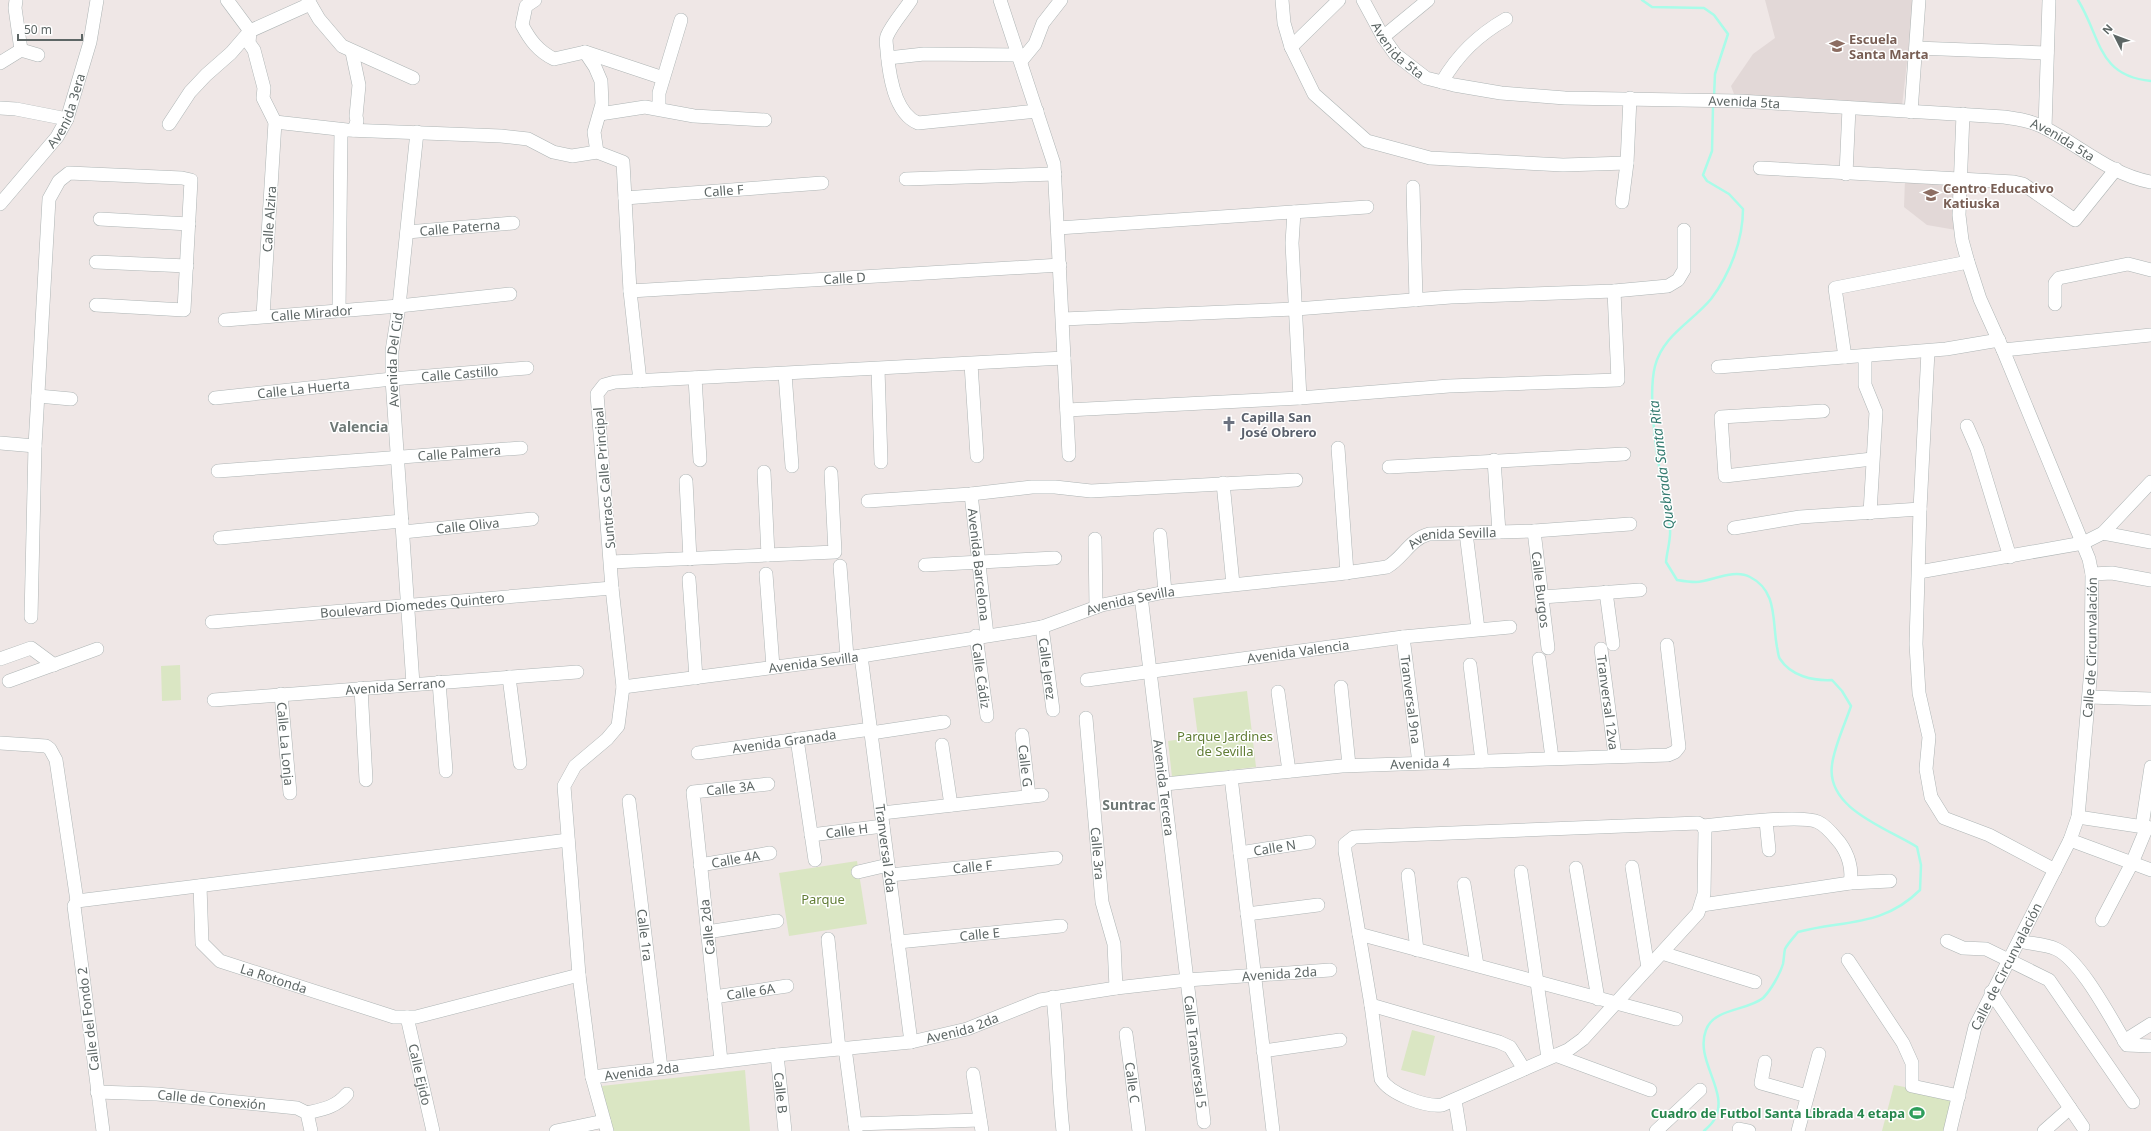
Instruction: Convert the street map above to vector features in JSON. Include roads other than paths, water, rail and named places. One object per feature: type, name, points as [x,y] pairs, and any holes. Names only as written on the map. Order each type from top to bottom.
[{"type":"street","points":[[16,0],[15,8],[21,50]]},
{"type":"street","name":"Avenida 3era","points":[[0,204],[57,136],[67,119],[90,42],[98,0]]},
{"type":"street","points":[[227,0],[250,31],[249,44],[254,50],[262,81],[263,98],[275,122],[347,130],[501,136],[528,139],[553,152],[572,156],[597,152],[622,162],[630,291],[640,381]]},
{"type":"street","points":[[535,0],[526,6],[522,25],[533,44],[543,54],[554,59],[584,52],[664,78]]},
{"type":"street","points":[[911,0],[886,37],[889,69],[902,108],[912,120],[918,123],[1037,111]]},
{"type":"street","points":[[1000,0],[1054,164],[1069,455]]},
{"type":"street","points":[[888,58],[924,54],[1020,58],[1034,44],[1043,23],[1061,0]]},
{"type":"street","points":[[1282,0],[1284,23],[1291,47],[1314,94],[1367,141],[1430,158],[1563,165],[1627,163]]},
{"type":"street","points":[[1291,47],[1339,0]]},
{"type":"street","name":"Avenida 5ta","points":[[1363,0],[1383,37],[1395,54],[1426,78],[1442,82],[1501,93],[1566,98],[1739,101],[1910,112],[2004,116],[2030,122],[2045,128],[2135,179],[2151,182]]},
{"type":"street","points":[[1383,37],[1428,0]]},
{"type":"street","points":[[1910,112],[1919,0]]},
{"type":"street","points":[[2045,128],[2049,1]]},
{"type":"street","points":[[169,124],[190,92],[206,75],[231,53],[250,31],[309,2],[342,46],[352,52],[413,78]]},
{"type":"street","points":[[1442,82],[1451,66],[1467,47],[1487,30],[1506,19]]},
{"type":"street","points":[[659,108],[659,93],[681,20]]},
{"type":"street","points":[[1916,48],[2048,53]]},
{"type":"street","points":[[0,62],[21,50],[38,55]]},
{"type":"street","points":[[339,311],[347,130],[357,121],[356,116],[359,85],[352,52]]},
{"type":"street","points":[[584,52],[595,66],[601,81],[602,104],[594,132],[597,152]]},
{"type":"street","points":[[1622,202],[1627,163],[1630,98]]},
{"type":"street","points":[[600,114],[636,107],[659,108],[694,116],[765,120]]},
{"type":"street","points":[[0,108],[16,109],[67,119]]},
{"type":"street","points":[[1846,174],[1848,108]]},
{"type":"street","name":"Calle de Circunvalación","points":[[1954,1130],[1959,1096],[1975,1028],[1991,992],[2019,941],[2070,840],[2078,818],[2091,669],[2092,574],[2089,559],[2083,543],[2001,345],[1980,299],[1968,262],[1962,240],[1959,215],[1963,114]]},
{"type":"street","name":"Calle Alzira","points":[[263,316],[275,122]]},
{"type":"street","name":"Avenida Del Cid","points":[[413,684],[392,379],[392,351],[399,306],[417,132]]},
{"type":"street","points":[[1760,168],[1846,174],[2014,182],[2023,184],[2075,220],[2116,169]]},
{"type":"street","points":[[31,617],[35,446],[49,198],[59,181],[69,173],[191,180],[184,310],[96,305]]},
{"type":"street","points":[[906,179],[1054,174]]},
{"type":"street","name":"Calle F","points":[[625,198],[822,183]]},
{"type":"street","points":[[1413,187],[1416,300]]},
{"type":"street","points":[[1058,228],[1367,207]]},
{"type":"street","points":[[1294,212],[1292,243],[1300,398]]},
{"type":"street","points":[[100,219],[189,224]]},
{"type":"street","name":"Calle Paterna","points":[[407,232],[513,223]]},
{"type":"street","points":[[1063,319],[1296,309],[1416,300],[1614,291],[1668,286],[1678,280],[1684,270],[1684,230]]},
{"type":"street","points":[[96,262],[187,266]]},
{"type":"street","points":[[1845,357],[1835,288],[1968,262]]},
{"type":"street","points":[[2055,304],[2055,283],[2059,278],[2128,264],[2151,270]]},
{"type":"street","name":"Calle D","points":[[630,291],[1060,265]]},
{"type":"street","points":[[1067,410],[1300,398],[1449,386],[1618,380],[1614,291]]},
{"type":"street","name":"Calle Mirador","points":[[225,320],[399,306],[510,294]]},
{"type":"street","points":[[1718,367],[2151,335]]},
{"type":"street","points":[[1928,351],[1920,509],[1916,644],[1919,693],[1929,737],[1926,769],[1931,797],[1944,818],[1989,835],[2055,870]]},
{"type":"street","points":[[1865,356],[1865,385],[1876,412],[1872,459],[1870,513]]},
{"type":"street","name":"Suntracs Calle Principal","points":[[606,1126],[592,1077],[579,975],[564,786],[575,766],[607,739],[618,726],[623,687],[612,588],[596,394],[604,385],[640,381],[1064,358]]},
{"type":"street","points":[[971,364],[977,456]]},
{"type":"street","name":"Calle Castillo","points":[[392,379],[527,368]]},
{"type":"street","points":[[878,369],[881,462]]},
{"type":"street","points":[[784,374],[792,466]]},
{"type":"street","points":[[695,378],[700,460]]},
{"type":"street","name":"Calle La Huerta","points":[[215,398],[392,379]]},
{"type":"street","points":[[38,396],[71,399]]},
{"type":"street","points":[[1823,411],[1721,417],[1725,476],[1872,459]]},
{"type":"street","points":[[1967,426],[1977,448],[2010,556]]},
{"type":"street","points":[[0,443],[35,446]]},
{"type":"street","name":"Calle Palmera","points":[[218,471],[521,448]]},
{"type":"street","points":[[1338,448],[1347,573]]},
{"type":"street","points":[[1389,467],[1624,454]]},
{"type":"street","points":[[1494,460],[1500,532]]},
{"type":"street","points":[[764,472],[768,555]]},
{"type":"street","points":[[611,562],[835,552],[831,473]]},
{"type":"street","points":[[868,501],[971,494],[1032,487],[1055,487],[1091,491],[1296,480]]},
{"type":"street","points":[[686,481],[690,558]]},
{"type":"street","points":[[1919,572],[2083,543],[2103,533],[2151,482]]},
{"type":"street","points":[[1223,483],[1234,584]]},
{"type":"street","name":"Avenida Barcelona","points":[[971,494],[980,561],[981,636]]},
{"type":"street","points":[[1734,528],[1800,517],[1920,509]]},
{"type":"street","name":"Calle Oliva","points":[[220,538],[532,519]]},
{"type":"street","name":"Avenida Sevilla","points":[[623,687],[861,656],[1042,627],[1096,607],[1165,592],[1347,573],[1387,567],[1394,563],[1420,537],[1429,534],[1534,531],[1630,524]]},
{"type":"street","name":"Calle Burgos","points":[[1534,531],[1548,648]]},
{"type":"street","points":[[1466,533],[1478,629]]},
{"type":"street","points":[[2103,533],[2151,542]]},
{"type":"street","points":[[1160,535],[1165,592]]},
{"type":"street","points":[[1095,539],[1096,607]]},
{"type":"street","points":[[925,565],[1055,558]]},
{"type":"street","points":[[840,566],[847,657]]},
{"type":"street","points":[[2092,574],[2112,573],[2151,580]]},
{"type":"street","points":[[766,574],[773,667]]},
{"type":"street","points":[[689,579],[696,678]]},
{"type":"street","name":"Boulevard Diomedes Quintero","points":[[212,622],[612,588]]},
{"type":"street","points":[[1542,597],[1640,590]]},
{"type":"street","points":[[588,591],[604,600],[611,642],[620,652]]},
{"type":"street","name":"Tranversal 12va","points":[[1606,592],[1607,646],[1615,756]]},
{"type":"street","name":"Avenida Tercera","points":[[1141,596],[1165,784],[1187,980]]},
{"type":"street","name":"Avenida Valencia","points":[[1087,680],[1403,637],[1510,626]]},
{"type":"street","name":"Calle Jerez","points":[[1042,627],[1053,710]]},
{"type":"street","name":"Calle Cádiz","points":[[981,636],[987,716]]},
{"type":"street","name":"Tranversal 9na","points":[[1403,637],[1419,763]]},
{"type":"street","name":"Avenida 4","points":[[1165,784],[1349,765],[1668,755],[1675,752],[1679,747],[1667,645]]},
{"type":"street","points":[[0,659],[31,648],[54,665]]},
{"type":"street","points":[[9,681],[97,649]]},
{"type":"street","name":"Tranversal 2da","points":[[861,656],[911,1042]]},
{"type":"street","points":[[1539,659],[1552,758]]},
{"type":"street","points":[[1470,665],[1482,761]]},
{"type":"street","name":"Avenida Serrano","points":[[214,700],[577,672]]},
{"type":"street","points":[[509,677],[520,763]]},
{"type":"street","points":[[439,682],[446,771]]},
{"type":"street","points":[[1341,687],[1349,765]]},
{"type":"street","points":[[360,688],[366,780]]},
{"type":"street","points":[[1278,692],[1289,771]]},
{"type":"street","name":"Calle La Lonja","points":[[282,694],[290,793]]},
{"type":"street","points":[[2089,696],[2151,699]]},
{"type":"street","name":"Calle 3ra","points":[[1086,718],[1102,902],[1114,944],[1116,988]]},
{"type":"street","name":"Avenida Granada","points":[[698,753],[797,739],[944,722]]},
{"type":"street","name":"Calle G","points":[[1022,735],[1035,796]]},
{"type":"street","points":[[797,739],[815,860]]},
{"type":"street","name":"Calle del Fondo 2","points":[[0,742],[46,746],[56,760],[76,904],[97,1092],[103,1131]]},
{"type":"street","points":[[942,745],[951,805]]},
{"type":"street","points":[[2102,920],[2132,864],[2147,827],[2151,767]]},
{"type":"street","points":[[1231,777],[1273,1131]]},
{"type":"street","name":"Calle 3A","points":[[693,792],[768,784]]},
{"type":"street","name":"Calle 2da","points":[[693,792],[721,1061]]},
{"type":"street","name":"Calle H","points":[[811,835],[951,805],[1035,796]]},
{"type":"street","name":"Calle 1ra","points":[[629,801],[661,1068]]},
{"type":"street","points":[[2078,818],[2147,827]]},
{"type":"street","points":[[1703,826],[1705,831],[1704,894],[1702,905],[1698,913],[1583,1039],[1568,1050],[1442,1105],[1424,1104],[1385,1085],[1381,1079],[1371,1006],[1345,851],[1346,844],[1354,836],[1698,823],[1703,826],[1766,821],[1810,820],[1824,824],[1847,854],[1852,876],[1850,883]]},
{"type":"street","points":[[1766,821],[1769,850]]},
{"type":"street","points":[[76,904],[200,886],[568,840]]},
{"type":"street","points":[[2070,840],[2151,870]]},
{"type":"street","name":"Calle N","points":[[1240,853],[1310,842]]},
{"type":"street","name":"Calle 4A","points":[[700,865],[770,853]]},
{"type":"street","name":"Calle F","points":[[858,872],[1056,858]]},
{"type":"street","points":[[1632,867],[1648,968]]},
{"type":"street","points":[[1576,868],[1598,999]]},
{"type":"street","points":[[1521,872],[1536,982],[1552,1057]]},
{"type":"street","points":[[1408,875],[1417,950]]},
{"type":"street","points":[[1702,905],[1850,883],[1890,881]]},
{"type":"street","points":[[1464,884],[1477,965]]},
{"type":"street","name":"La Rotonda","points":[[200,886],[202,944],[220,961],[394,1017],[416,1017],[579,975]]},
{"type":"street","points":[[1247,914],[1318,905]]},
{"type":"street","points":[[707,932],[777,922]]},
{"type":"street","name":"Calle E","points":[[898,942],[1061,926]]},
{"type":"street","points":[[1358,934],[1676,1019]]},
{"type":"street","points":[[828,939],[842,1048],[855,1128],[981,1125],[973,1074]]},
{"type":"street","points":[[1947,941],[1963,948],[1986,949],[2049,980],[2133,1102]]},
{"type":"street","points":[[2019,941],[2057,950],[2078,968],[2129,1047],[2151,1046]]},
{"type":"street","points":[[1662,953],[1755,982]]},
{"type":"street","points":[[1848,960],[1903,1043],[1912,1062],[1912,1086],[1959,1096]]},
{"type":"street","name":"Avenida 2da","points":[[592,1077],[721,1061],[911,1042],[967,1029],[1020,1007],[1052,997],[1187,980],[1330,970]]},
{"type":"street","name":"Calle Transversal 5","points":[[1187,980],[1204,1122]]},
{"type":"street","name":"Calle 6A","points":[[714,997],[787,986]]},
{"type":"street","points":[[1991,992],[2083,1127]]},
{"type":"street","points":[[1052,997],[1058,1040],[1058,1070],[1063,1131]]},
{"type":"street","points":[[1371,1006],[1499,1042],[1510,1047],[1524,1069]]},
{"type":"street","name":"Calle Ejido","points":[[407,1018],[433,1131]]},
{"type":"street","points":[[2124,1041],[2151,1024]]},
{"type":"street","name":"Calle C","points":[[1126,1034],[1138,1131]]},
{"type":"street","points":[[1263,1051],[1340,1040]]},
{"type":"street","points":[[1798,1131],[1819,1054]]},
{"type":"street","name":"Calle B","points":[[777,1055],[785,1131]]},
{"type":"street","points":[[1552,1057],[1650,1090]]},
{"type":"street","points":[[1764,1062],[1761,1083],[1807,1096]]},
{"type":"street","points":[[1656,1131],[1700,1090]]},
{"type":"street","name":"Calle de Conexión","points":[[97,1092],[157,1094],[297,1108],[308,1113]]},
{"type":"street","points":[[311,1131],[308,1113],[325,1109],[339,1103],[348,1094]]},
{"type":"street","points":[[1455,1100],[1460,1131]]},
{"type":"street","points":[[1442,1105],[1458,1116]]},
{"type":"street","points":[[2044,1131],[2070,1108]]},
{"type":"street","points":[[556,1131],[606,1126]]},
{"type":"waterway","name":"Quebrada Santa Rita","points":[[1642,0],[1652,7],[1704,8],[1714,15],[1728,34],[1715,74],[1714,97]]},
{"type":"waterway","points":[[2078,0],[2086,14],[2097,41],[2110,63],[2120,71],[2133,78],[2151,81]]},
{"type":"waterway","name":"Quebrada Santa Rita","points":[[1704,1131],[1711,1124],[1718,1110],[1716,1088],[1705,1053],[1704,1042],[1706,1030],[1710,1023],[1723,1014],[1756,1002],[1766,995],[1780,972],[1783,964],[1785,949],[1798,932],[1877,916],[1906,902],[1920,890],[1921,865],[1917,847],[1861,815],[1848,805],[1839,794],[1833,780],[1832,765],[1837,743],[1851,706],[1842,691],[1832,680],[1817,680],[1803,676],[1790,670],[1780,659],[1778,655],[1774,617],[1770,598],[1765,590],[1759,583],[1750,577],[1736,574],[1696,582],[1677,580],[1666,562],[1670,529],[1658,461],[1652,411],[1655,366],[1659,355],[1671,337],[1711,299],[1718,289],[1734,256],[1741,233],[1743,209],[1729,194],[1707,181],[1703,175],[1712,151],[1713,106]]},
{"type":"place","name":"Escuela Santa Marta","points":[[1837,46]]},
{"type":"place","name":"Centro Educativo Katiuska","points":[[1931,195]]},
{"type":"place","name":"Capilla San José Obrero","points":[[1229,424]]},
{"type":"place","name":"Cuadro de Futbol Santa Librada 4 etapa","points":[[1917,1113]]},
{"type":"district","name":"Valencia","points":[[359,426]]},
{"type":"district","name":"Suntrac","points":[[1129,804]]},
{"type":"park label","name":"Parque Jardines de Sevilla","points":[[1225,744]]},
{"type":"park label","name":"Parque","points":[[823,899]]}]
